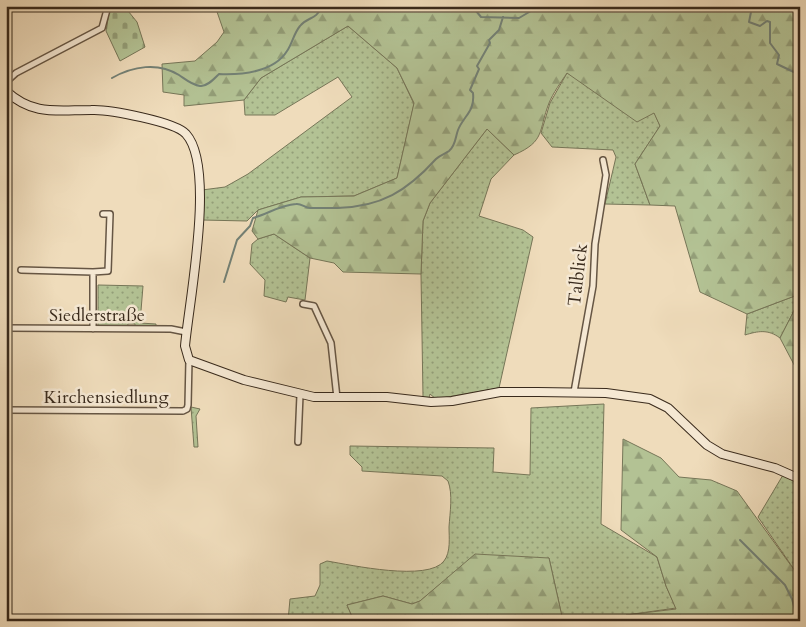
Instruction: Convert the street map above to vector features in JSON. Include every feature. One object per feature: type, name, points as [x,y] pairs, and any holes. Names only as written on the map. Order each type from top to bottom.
[{"type":"street","points":[[6,82],[16,73],[102,28],[107,9],[101,6]]},
{"type":"street","points":[[6,91],[20,103],[37,110],[104,110],[174,126],[186,133],[192,143],[198,164],[199,219],[186,332],[185,346],[188,360],[244,380],[300,395],[337,398],[386,398],[431,402],[452,401],[500,392],[574,392],[650,399],[668,408],[708,445],[722,454],[775,468],[800,479]]},
{"type":"street","name":"Talblick","points":[[574,392],[593,286],[595,244],[606,175],[603,160]]},
{"type":"street","points":[[20,270],[108,272],[110,214],[104,214]]},
{"type":"street","points":[[93,272],[93,329]]},
{"type":"street","points":[[302,304],[314,306],[330,339],[337,398]]},
{"type":"street","name":"Siedlerstraße","points":[[6,328],[171,329],[186,332]]},
{"type":"street","name":"Kirchensiedlung","points":[[6,410],[183,411],[187,409],[188,405],[188,360]]},
{"type":"street","points":[[298,442],[300,395]]},
{"type":"green space","points":[[110,6],[124,6],[137,22],[145,47],[120,61],[106,31]]},
{"type":"green space","points":[[215,6],[800,6],[800,294],[747,314],[700,292],[675,206],[650,205],[635,164],[660,126],[654,113],[637,122],[567,73],[551,99],[539,134],[531,145],[514,155],[487,129],[430,203],[423,221],[421,274],[343,272],[334,263],[310,258],[274,234],[258,239],[252,231],[258,210],[301,197],[354,196],[397,178],[414,103],[397,68],[348,26],[261,78],[244,100],[184,106],[184,95],[163,92],[162,64],[195,61],[217,42],[224,32]]},
{"type":"green space","points":[[348,26],[397,68],[414,104],[397,178],[354,196],[301,197],[258,210],[247,221],[202,220],[202,190],[225,187],[248,174],[352,97],[338,77],[275,115],[245,115],[244,100],[261,78]]},
{"type":"green space","points":[[567,73],[654,112],[660,126],[635,164],[650,205],[605,204],[616,157],[613,150],[552,147],[541,133],[550,103]]},
{"type":"green space","points":[[487,129],[514,155],[491,179],[479,216],[523,230],[533,237],[499,388],[436,399],[430,394],[429,398],[423,397],[421,274],[423,221],[430,203]]},
{"type":"green space","points":[[274,234],[310,258],[305,300],[288,297],[286,302],[264,296],[265,280],[250,264],[252,244],[258,239]]},
{"type":"green space","points":[[98,285],[143,286],[140,323],[156,324],[156,326],[135,327],[135,324],[128,324],[127,327],[98,326]]},
{"type":"green space","points":[[800,294],[800,299],[780,338],[771,333],[763,332],[745,335],[747,314]]},
{"type":"green space","points":[[800,299],[800,376],[780,338]]},
{"type":"green space","points":[[604,404],[601,524],[657,557],[666,586],[676,608],[626,615],[620,621],[563,621],[549,558],[439,585],[420,601],[412,604],[383,596],[347,605],[354,621],[288,621],[290,599],[315,596],[320,585],[320,564],[327,561],[388,570],[422,570],[435,567],[444,561],[448,553],[451,497],[448,481],[442,476],[362,471],[362,467],[350,455],[350,446],[494,448],[493,472],[530,475],[531,408]]},
{"type":"green space","points":[[191,407],[200,409],[196,416],[198,447],[194,447]]},
{"type":"green space","points":[[623,439],[661,458],[679,477],[711,480],[737,491],[800,578],[800,621],[620,621],[626,615],[676,609],[657,557],[621,530]]},
{"type":"green space","points":[[783,475],[800,483],[800,505],[794,516],[800,520],[800,578],[758,517]]},
{"type":"green space","points":[[475,554],[549,558],[563,621],[354,621],[347,605],[383,596],[412,604],[420,601]]},
{"type":"waterway","points":[[112,78],[137,68],[154,67],[171,71],[191,83],[203,86],[219,74],[247,73],[266,68],[281,58],[289,48],[300,26],[315,16],[322,6]]},
{"type":"waterway","points":[[472,6],[481,17],[519,18],[536,8],[545,6]]},
{"type":"waterway","points":[[552,6],[557,10],[563,6]]},
{"type":"waterway","points":[[734,6],[740,10],[745,6]]},
{"type":"waterway","points":[[747,6],[751,12],[749,22],[760,26],[767,21],[770,22],[770,43],[779,55],[777,64],[800,75]]},
{"type":"waterway","points":[[224,282],[237,240],[250,226],[253,218],[290,205],[298,204],[310,208],[337,208],[353,207],[380,200],[404,188],[438,158],[449,151],[454,144],[460,125],[472,105],[473,93],[470,90],[479,69],[477,66],[490,43],[489,40],[499,30],[503,17]]},
{"type":"waterway","points":[[740,540],[785,585],[792,599],[798,621]]}]
